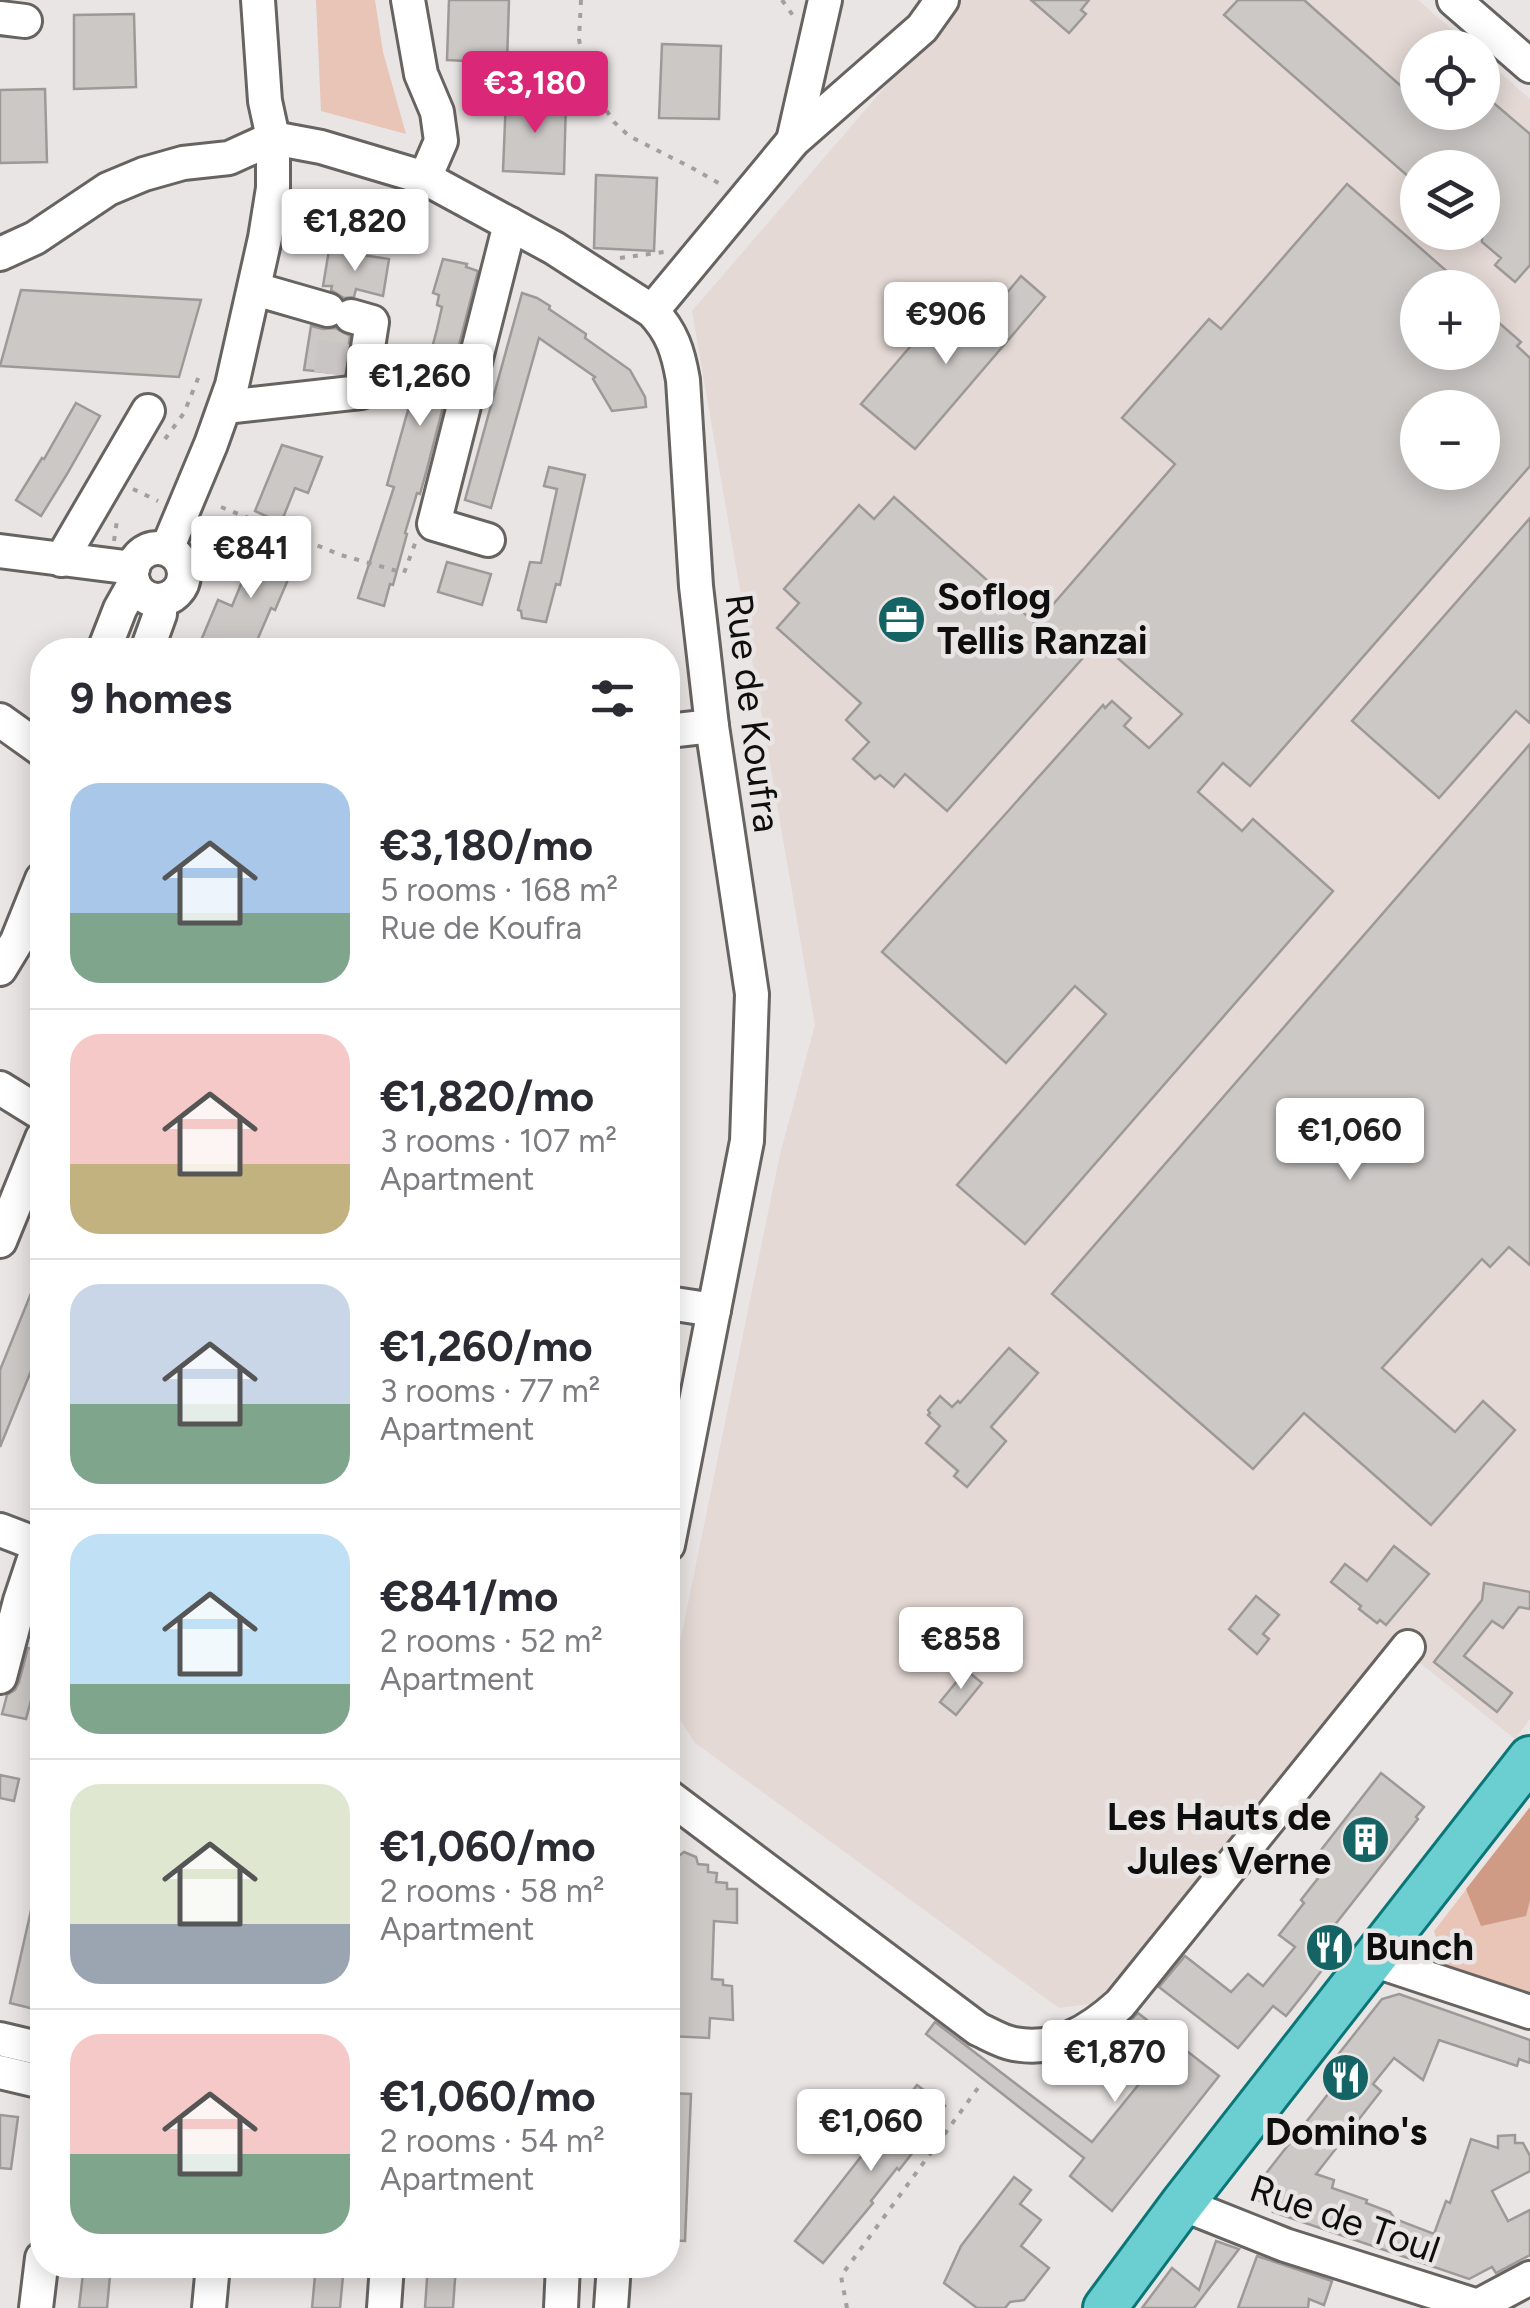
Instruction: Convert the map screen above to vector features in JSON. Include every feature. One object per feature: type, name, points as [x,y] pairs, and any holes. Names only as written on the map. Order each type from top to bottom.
[{"type":"main road","points":[[1105,2308],[1530,1758]]},
{"type":"street","points":[[167,550],[232,386],[273,188],[273,138],[265,102],[258,0]]},
{"type":"street","points":[[408,0],[422,74],[437,112],[441,141],[425,178]]},
{"type":"street","points":[[793,141],[826,0]]},
{"type":"street","points":[[652,312],[793,141],[922,28],[942,0]]},
{"type":"street","points":[[1454,0],[1530,66]]},
{"type":"street","points":[[0,254],[34,238],[108,190],[144,174],[183,162],[229,158],[273,138]]},
{"type":"street","name":"Rue de Koufra","points":[[273,138],[322,147],[425,178],[554,248],[652,312],[677,347],[683,380],[696,586],[712,726],[752,994],[748,1141],[680,1483]]},
{"type":"street","points":[[488,540],[434,524],[510,224]]},
{"type":"street","points":[[224,407],[327,385],[361,392],[372,322],[338,317],[255,289]]},
{"type":"street","points":[[61,560],[148,410]]},
{"type":"street","points":[[0,552],[61,560],[142,584],[176,592],[184,578],[180,560],[167,550],[153,548],[140,555],[142,584],[160,614],[151,638]]},
{"type":"street","points":[[109,638],[120,609],[142,584]]},
{"type":"street","points":[[0,720],[30,741]]},
{"type":"street","points":[[680,730],[712,726]]},
{"type":"street","points":[[0,969],[30,908]]},
{"type":"street","points":[[0,1088],[30,1107]]},
{"type":"street","points":[[0,1241],[30,1167]]},
{"type":"street","points":[[680,1305],[714,1310]]},
{"type":"street","points":[[0,1530],[30,1552]]},
{"type":"street","points":[[0,1677],[30,1577]]},
{"type":"street","points":[[680,1805],[978,2029],[1012,2044],[1040,2046],[1067,2040],[1096,2026],[1120,2004],[1408,1647]]},
{"type":"street","points":[[1373,1960],[1530,2012]]},
{"type":"street","points":[[0,2038],[30,2046]]},
{"type":"street","points":[[0,2072],[30,2079]]},
{"type":"street","name":"Rue de Toul","points":[[1182,2204],[1285,2245],[1479,2307]]},
{"type":"street","points":[[36,2308],[40,2278]]},
{"type":"street","points":[[209,2308],[212,2278]]},
{"type":"street","points":[[384,2308],[386,2278]]},
{"type":"street","points":[[561,2308],[562,2278]]},
{"type":"street","points":[[611,2308],[613,2278]]},
{"type":"street","points":[[1479,2307],[1530,2278]]},
{"type":"path","points":[[581,0],[578,39],[584,69],[614,122],[629,136],[730,190]]},
{"type":"path","points":[[617,258],[663,251],[676,260]]},
{"type":"path","points":[[133,490],[158,501]]},
{"type":"path","points":[[220,507],[341,555],[404,573],[413,544],[434,524]]},
{"type":"path","points":[[847,2308],[841,2276],[978,2088]]},
{"type":"shaded area","points":[[316,0],[375,0],[383,52],[406,134],[321,111]]},
{"type":"shaded area","points":[[960,0],[1418,0],[1452,30],[1400,30],[1400,130],[1500,130],[1500,72],[1530,99],[1530,1719],[1515,1739],[1395,1643],[1104,2002],[1059,2008],[695,1743],[680,1720],[680,1642],[780,1154],[815,1025],[692,311]]},
{"type":"shaded area","points":[[1530,1807],[1530,1993],[1444,1964],[1434,1931]]},
{"type":"shaded area","points":[[1530,1807],[1530,1900],[1526,1916],[1481,1926],[1466,1889]]},
{"type":"building","points":[[449,0],[509,0],[507,63],[447,60]]},
{"type":"building","points":[[1031,0],[1089,0],[1081,10],[1086,14],[1069,33]]},
{"type":"building","points":[[1238,0],[1304,0],[1400,85],[1400,130],[1500,130],[1500,108],[1530,134],[1530,265],[1515,282],[1495,265],[1501,258],[1492,250],[1500,250],[1500,150],[1400,150],[1400,169],[1224,15]]},
{"type":"building","points":[[134,14],[136,87],[74,89],[74,15]]},
{"type":"building","points":[[662,44],[721,46],[719,119],[659,118]]},
{"type":"building","points":[[45,89],[47,162],[0,163],[0,90]]},
{"type":"building","points":[[506,98],[566,101],[564,174],[503,171]]},
{"type":"building","points":[[596,175],[657,178],[654,251],[594,248]]},
{"type":"building","points":[[1347,184],[1400,230],[1400,250],[1423,250],[1445,270],[1400,270],[1400,370],[1500,370],[1500,324],[1521,342],[1517,346],[1530,358],[1530,466],[1250,786],[1223,763],[1198,792],[1242,831],[1253,819],[1333,891],[1025,1244],[957,1185],[1106,1014],[1075,986],[1006,1063],[882,952],[1103,705],[1105,708],[1112,701],[1131,718],[1124,726],[1149,748],[1182,714],[1098,641],[947,811],[905,774],[894,787],[880,775],[875,779],[853,759],[869,742],[846,720],[861,703],[777,628],[799,603],[784,589],[859,505],[874,519],[894,497],[1036,624],[1175,464],[1122,418],[1209,319],[1221,329]]},
{"type":"building","points":[[329,250],[389,259],[383,296],[356,289],[354,297],[344,298],[331,290],[332,286],[323,286]]},
{"type":"building","points":[[443,259],[467,264],[466,267],[478,271],[420,494],[417,493],[384,606],[358,598],[394,487],[387,485],[406,417],[421,370],[426,371],[437,329],[442,307],[437,305],[439,295],[433,293]]},
{"type":"building","points":[[1021,276],[1045,297],[915,449],[861,404],[927,327],[950,347],[977,315],[984,320]]},
{"type":"building","points":[[21,290],[201,300],[179,377],[0,366]]},
{"type":"building","points":[[522,293],[550,306],[586,334],[585,338],[630,370],[645,397],[646,407],[612,411],[595,377],[539,338],[491,508],[465,500]]},
{"type":"building","points":[[311,326],[335,328],[350,336],[344,374],[304,370]]},
{"type":"building","points":[[76,403],[100,416],[41,516],[16,500]]},
{"type":"building","points":[[282,445],[322,457],[308,493],[295,488],[281,523],[255,511]]},
{"type":"building","points":[[549,467],[585,475],[560,585],[556,584],[546,622],[522,618],[518,610],[530,562],[541,563],[557,489],[544,486]]},
{"type":"building","points":[[1530,518],[1530,723],[1516,711],[1439,798],[1352,721]]},
{"type":"building","points":[[260,538],[299,554],[258,638],[202,638],[218,600],[232,606]]},
{"type":"building","points":[[447,562],[491,574],[482,605],[438,592]]},
{"type":"building","points":[[1530,744],[1530,1265],[1509,1247],[1490,1267],[1482,1259],[1382,1368],[1455,1432],[1483,1401],[1515,1430],[1431,1525],[1304,1413],[1253,1469],[1052,1294]]},
{"type":"building","points":[[30,1296],[30,1373],[0,1447],[0,1370]]},
{"type":"building","points":[[1009,1348],[1038,1373],[991,1427],[1006,1441],[967,1487],[954,1476],[958,1471],[926,1443],[940,1426],[928,1410],[940,1396],[952,1407],[960,1403]]},
{"type":"building","points":[[1394,1546],[1429,1574],[1386,1625],[1359,1609],[1361,1606],[1331,1582],[1345,1564],[1367,1581]]},
{"type":"building","points":[[1484,1583],[1530,1592],[1530,1609],[1519,1607],[1503,1628],[1492,1621],[1464,1656],[1512,1693],[1497,1712],[1434,1662],[1482,1600]]},
{"type":"building","points":[[1256,1596],[1279,1615],[1263,1634],[1269,1639],[1257,1654],[1229,1629]]},
{"type":"building","points":[[30,1648],[30,1704],[26,1719],[2,1714],[7,1695],[19,1682]]},
{"type":"building","points":[[966,1670],[982,1683],[956,1715],[940,1702]]},
{"type":"building","points":[[1381,1773],[1424,1807],[1418,1819],[1334,1926],[1348,1936],[1306,1991],[1286,2016],[1273,2006],[1238,2048],[1159,1987],[1185,1956],[1231,1992],[1248,1974],[1263,1986],[1295,1947],[1279,1935],[1326,1868],[1314,1859]]},
{"type":"building","points":[[0,1775],[19,1779],[14,1801],[0,1798]]},
{"type":"building","points":[[684,1852],[696,1857],[698,1864],[708,1865],[708,1872],[717,1873],[716,1882],[727,1883],[727,1889],[737,1889],[737,1923],[714,1921],[712,1979],[732,1986],[733,2020],[710,2018],[709,2038],[680,2037],[680,1855]]},
{"type":"building","points":[[30,1915],[30,2008],[10,2003]]},
{"type":"building","points":[[1399,1994],[1530,2040],[1530,2063],[1519,2059],[1517,2066],[1439,2040],[1423,2080],[1394,2058],[1373,2084],[1381,2091],[1316,2174],[1334,2180],[1332,2188],[1367,2200],[1366,2203],[1390,2212],[1395,2219],[1434,2234],[1446,2201],[1450,2203],[1471,2139],[1498,2148],[1498,2136],[1515,2135],[1515,2143],[1523,2143],[1530,2156],[1530,2171],[1492,2191],[1508,2221],[1530,2210],[1530,2255],[1496,2273],[1492,2267],[1469,2279],[1273,2212],[1280,2195],[1271,2205],[1254,2199],[1258,2194],[1253,2190],[1350,2066],[1337,2056],[1382,1999]]},
{"type":"building","points":[[1138,2013],[1219,2076],[1112,2211],[1070,2176],[1084,2158],[926,2034],[935,2022],[1092,2142],[1139,2084],[1101,2055]]},
{"type":"building","points":[[917,2085],[945,2106],[823,2263],[795,2241]]},
{"type":"building","points":[[680,2094],[691,2094],[685,2241],[680,2241]]},
{"type":"building","points":[[0,2115],[18,2117],[11,2169],[0,2168]]},
{"type":"building","points":[[1014,2177],[1031,2190],[1020,2204],[1041,2220],[1021,2246],[1049,2268],[1024,2300],[1010,2302],[1005,2308],[977,2308],[944,2283],[961,2246]]},
{"type":"building","points":[[1216,2241],[1239,2249],[1194,2308],[1142,2308],[1172,2268],[1199,2290]]},
{"type":"building","points":[[1257,2256],[1332,2281],[1324,2305],[1309,2299],[1308,2308],[1238,2308]]},
{"type":"building","points":[[82,2278],[110,2278],[107,2308],[79,2308]]},
{"type":"building","points":[[315,2278],[343,2278],[340,2308],[312,2308]]},
{"type":"building","points":[[427,2278],[455,2278],[453,2308],[425,2308]]},
{"type":"tunnel","points":[[330,374],[339,313]]},
{"type":"place","name":"Soflog Tellis Ranzai","points":[[902,619]]},
{"type":"place","name":"Les Hauts de Jules Verne","points":[[1366,1839]]},
{"type":"place","name":"Bunch","points":[[1330,1947]]},
{"type":"place","name":"Domino's","points":[[1346,2078]]}]
